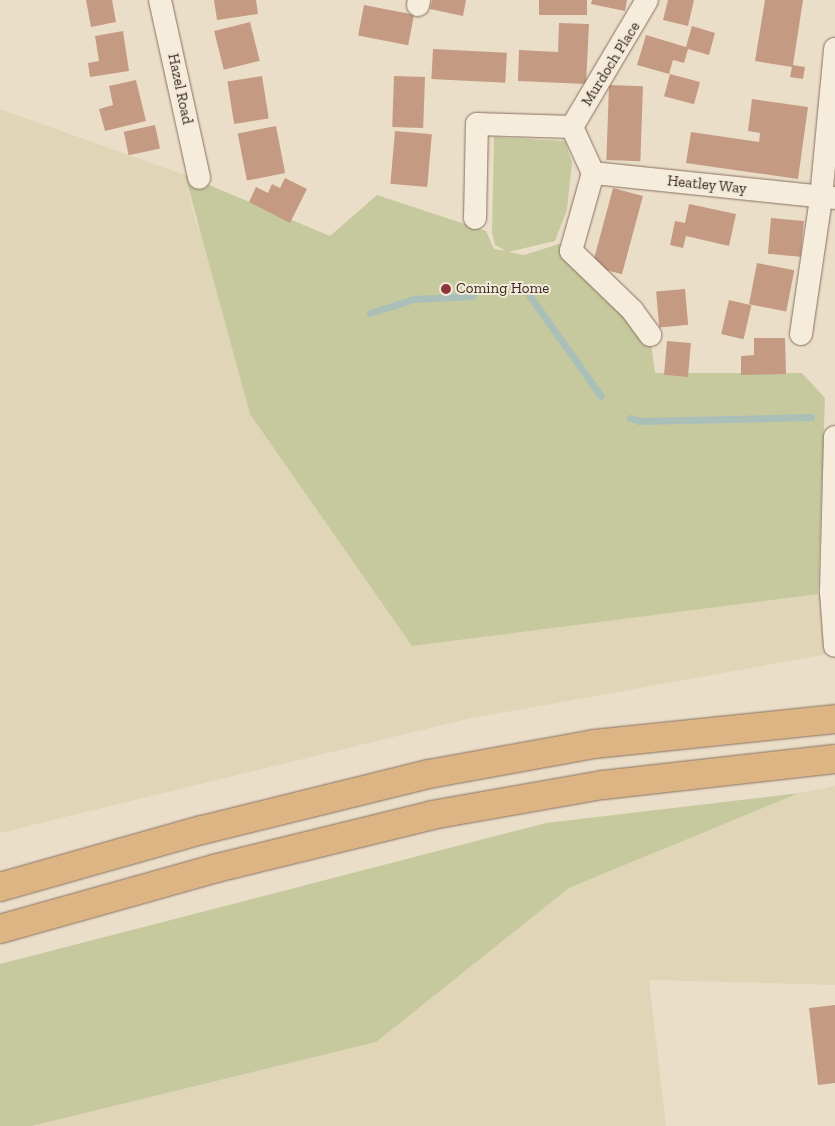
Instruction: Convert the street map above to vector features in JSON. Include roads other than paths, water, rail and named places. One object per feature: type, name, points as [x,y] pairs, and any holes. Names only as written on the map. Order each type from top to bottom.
[{"type":"highway","points":[[0,887],[202,830],[429,774],[604,742],[783,722],[835,719]]},
{"type":"highway","points":[[0,929],[216,868],[432,815],[603,785],[786,762],[835,759]]},
{"type":"street","name":"Hazel Road","points":[[160,0],[199,178]]},
{"type":"street","name":"Murdoch Place","points":[[572,127],[647,0]]},
{"type":"street","points":[[801,334],[828,198],[835,49]]},
{"type":"street","points":[[475,218],[478,124],[572,127],[593,173],[572,251],[632,310],[650,336]]},
{"type":"street","name":"Heatley Way","points":[[593,173],[828,198]]},
{"type":"street","points":[[835,437],[835,646]]},
{"type":"waterway","points":[[512,284],[522,285],[601,396]]},
{"type":"waterway","points":[[370,313],[414,299],[473,296]]},
{"type":"waterway","points":[[630,418],[639,421],[811,417]]},
{"type":"place","name":"Coming Home","points":[[446,289]]}]
